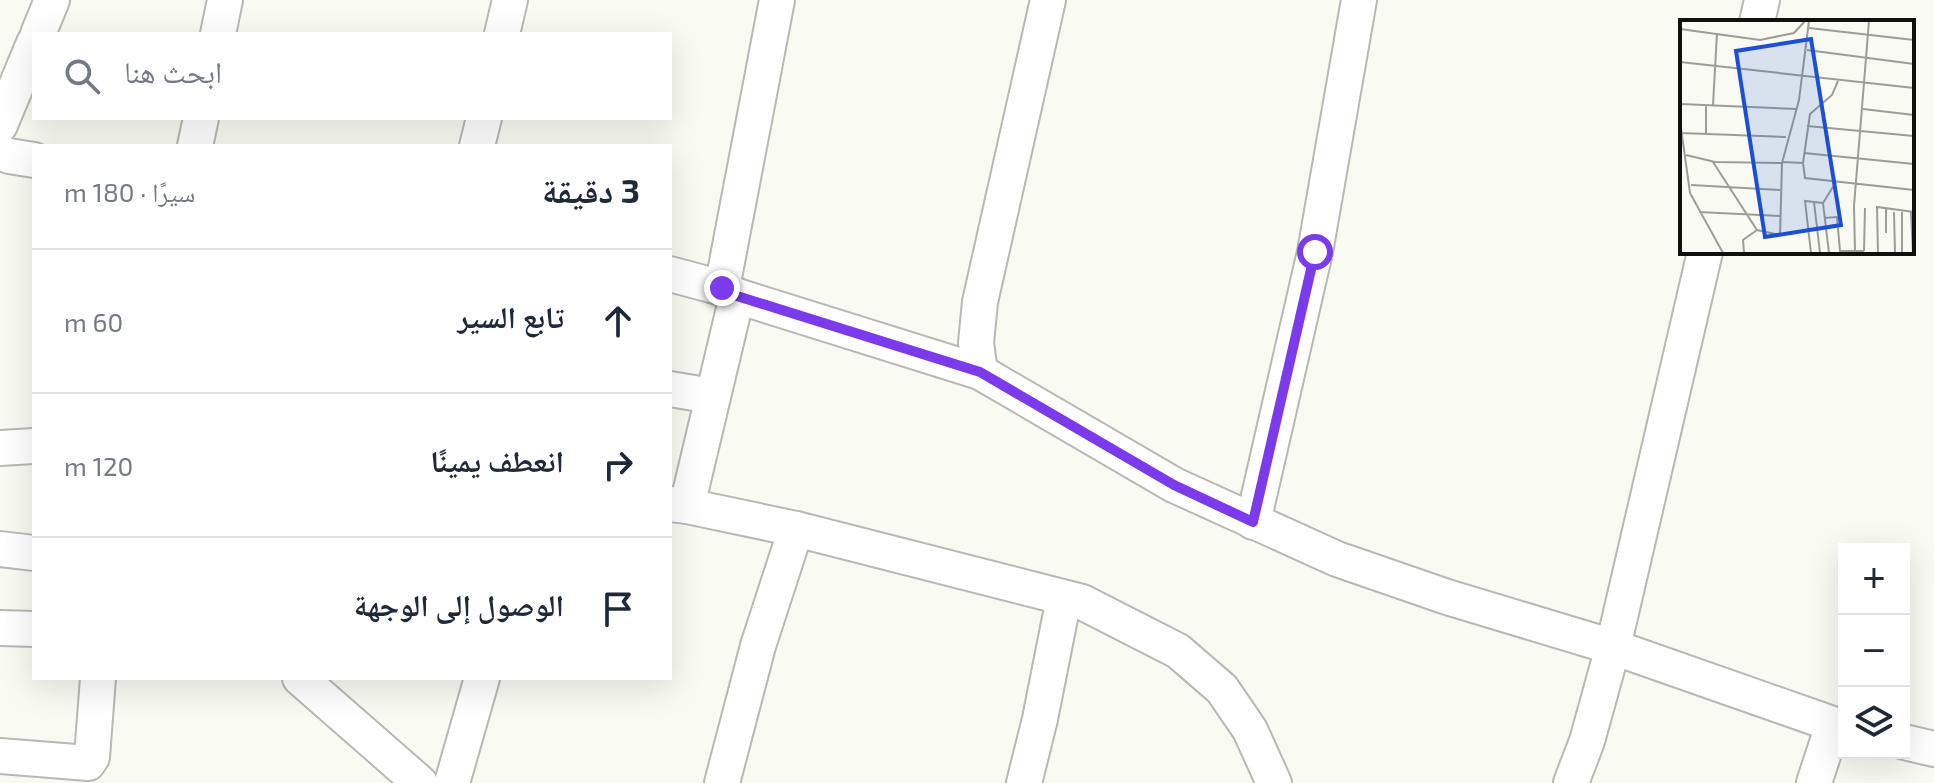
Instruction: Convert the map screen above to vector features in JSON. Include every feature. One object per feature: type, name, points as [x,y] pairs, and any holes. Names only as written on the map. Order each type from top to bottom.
[{"type":"street","points":[[39,32],[52,0]]},
{"type":"street","points":[[218,32],[225,0]]},
{"type":"street","points":[[502,32],[510,0]]},
{"type":"street","points":[[777,0],[712,396],[678,505],[796,529],[1082,602],[1178,651],[1222,689],[1250,730],[1274,783]]},
{"type":"street","points":[[980,372],[976,343],[980,302],[1048,0]]},
{"type":"street","points":[[1253,522],[1315,252],[1359,0]]},
{"type":"street","points":[[1757,20],[1762,0]]},
{"type":"street","points":[[0,125],[32,48]]},
{"type":"street","points":[[195,144],[201,120]]},
{"type":"street","points":[[478,144],[484,120]]},
{"type":"street","points":[[0,152],[32,160]]},
{"type":"street","points":[[1571,783],[1587,741],[1613,647],[1705,254]]},
{"type":"street","points":[[672,275],[980,372],[1174,485],[1337,559],[1447,597],[1613,647],[1838,726],[1814,783]]},
{"type":"street","points":[[672,389],[712,396]]},
{"type":"street","points":[[0,448],[32,446]]},
{"type":"street","points":[[722,783],[758,646],[796,529]]},
{"type":"street","points":[[0,549],[32,553]]},
{"type":"street","points":[[1024,783],[1064,598]]},
{"type":"street","points":[[0,628],[32,629]]},
{"type":"street","points":[[0,756],[88,763],[92,757],[98,680]]},
{"type":"street","points":[[302,680],[420,783]]},
{"type":"street","points":[[452,783],[481,680]]},
{"type":"street","points":[[1910,743],[1934,749]]},
{"type":"route","points":[[722,288],[737,296],[980,372],[1174,485],[1253,522],[1315,252]]}]
